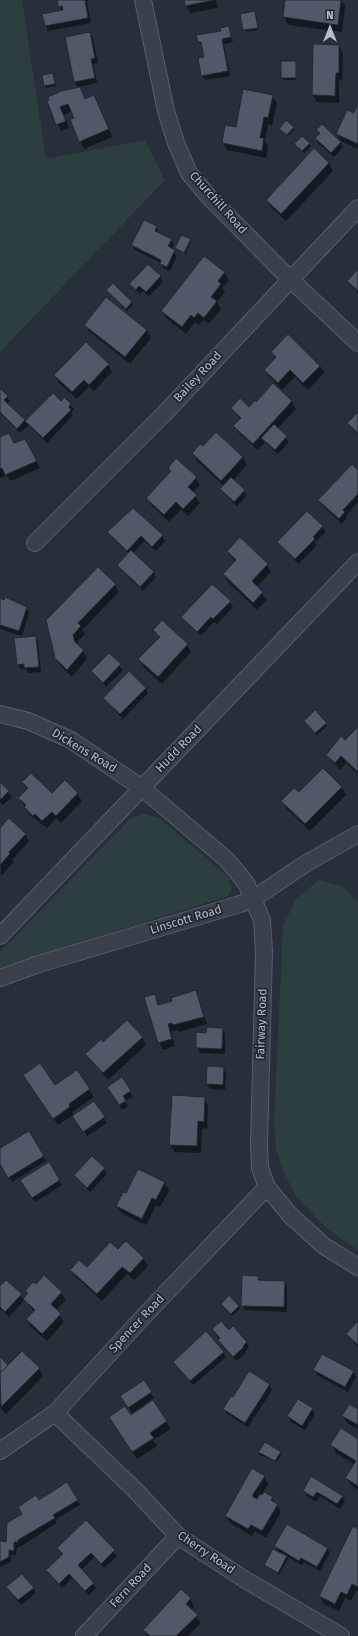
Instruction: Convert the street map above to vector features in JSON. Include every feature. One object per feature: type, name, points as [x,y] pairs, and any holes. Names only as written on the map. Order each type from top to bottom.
[{"type":"street","name":"Churchill Road","points":[[143,0],[155,66],[166,111],[176,143],[189,172],[209,197],[290,279],[358,343]]},
{"type":"street","name":"Bailey Road","points":[[35,543],[164,414],[358,208]]},
{"type":"street","name":"Hudd Road","points":[[0,936],[358,562]]},
{"type":"street","name":"Dickens Road","points":[[0,714],[28,721],[71,740],[142,788]]},
{"type":"street","name":"Fairway Road","points":[[142,788],[226,859],[238,873],[253,899],[262,920],[264,952],[259,1144],[260,1168],[267,1187],[290,1215],[324,1246],[358,1267]]},
{"type":"street","name":"Linscott Road","points":[[0,978],[253,899],[305,864],[358,834]]},
{"type":"street","name":"Spencer Road","points":[[0,1450],[55,1413],[144,1316],[267,1187]]},
{"type":"street","name":"Cherry Road","points":[[55,1413],[135,1490],[178,1536],[244,1579],[341,1636]]},
{"type":"street","name":"Fern Road","points":[[84,1636],[178,1536]]},
{"type":"shaded area","points":[[0,0],[22,0],[46,159],[145,140],[165,180],[0,352]]},
{"type":"shaded area","points":[[144,814],[159,818],[227,876],[232,887],[228,896],[0,968],[0,952],[131,818]]},
{"type":"shaded area","points":[[319,880],[342,886],[358,902],[358,1250],[327,1229],[296,1197],[282,1168],[276,1149],[274,1121],[283,926],[296,899]]},
{"type":"building","points":[[57,0],[85,0],[88,18],[45,26],[42,14],[63,10],[62,6],[58,7]]},
{"type":"building","points":[[184,0],[214,0],[185,6]]},
{"type":"building","points":[[285,0],[341,0],[338,25],[283,17]]},
{"type":"building","points":[[255,11],[258,28],[243,30],[240,14]]},
{"type":"building","points":[[229,26],[231,37],[222,39],[228,71],[201,76],[198,58],[204,57],[201,42],[198,42],[196,35],[221,31],[220,28]]},
{"type":"building","points":[[90,32],[95,58],[91,59],[95,78],[74,82],[65,37]]},
{"type":"building","points":[[313,44],[339,45],[339,73],[336,73],[335,96],[312,95]]},
{"type":"building","points":[[281,61],[296,61],[296,78],[281,78]]},
{"type":"building","points":[[53,73],[55,84],[44,86],[42,75]]},
{"type":"building","points":[[80,87],[85,99],[94,95],[109,129],[79,142],[70,119],[74,118],[68,104],[60,107],[66,121],[56,125],[47,101],[49,100],[48,97],[61,91]]},
{"type":"building","points":[[243,89],[273,95],[268,118],[264,117],[260,138],[264,138],[262,151],[222,143],[225,125],[236,127]]},
{"type":"building","points":[[358,103],[358,144],[336,134],[347,110],[354,113]]},
{"type":"building","points":[[286,120],[294,127],[287,135],[279,129]]},
{"type":"building","points":[[322,124],[341,142],[331,153],[315,138],[320,133],[316,130]]},
{"type":"building","points":[[302,136],[310,143],[302,151],[294,144]]},
{"type":"building","points":[[314,148],[329,163],[281,214],[266,200]]},
{"type":"building","points":[[144,220],[157,226],[155,231],[172,239],[168,246],[175,250],[167,267],[160,264],[161,260],[131,245]]},
{"type":"building","points":[[181,235],[191,239],[184,253],[175,248]]},
{"type":"building","points":[[204,256],[225,272],[218,281],[221,284],[211,297],[217,301],[204,318],[198,313],[194,318],[191,315],[182,327],[161,311]]},
{"type":"building","points":[[148,264],[161,276],[146,292],[139,286],[136,290],[129,284]]},
{"type":"building","points":[[358,269],[358,291],[347,281]]},
{"type":"building","points":[[113,283],[132,302],[126,309],[106,290]]},
{"type":"building","points":[[106,297],[147,330],[125,357],[84,325]]},
{"type":"building","points":[[288,334],[320,366],[303,383],[290,370],[278,383],[264,370],[276,357],[271,352]]},
{"type":"building","points":[[86,342],[109,364],[89,385],[84,380],[72,392],[54,375]]},
{"type":"building","points":[[273,383],[292,401],[253,444],[233,426],[241,418],[231,408],[240,398],[249,407],[255,400],[256,402]]},
{"type":"building","points":[[0,388],[8,396],[4,400],[25,420],[17,429],[0,412]]},
{"type":"building","points":[[53,393],[61,401],[64,397],[71,404],[69,407],[71,410],[43,438],[25,421]]},
{"type":"building","points":[[358,412],[358,433],[347,423]]},
{"type":"building","points":[[274,424],[287,436],[275,450],[261,438]]},
{"type":"building","points":[[216,432],[243,457],[221,481],[192,453],[200,444],[203,446]]},
{"type":"building","points":[[9,433],[14,443],[25,439],[37,461],[5,475],[2,468],[0,469],[0,437]]},
{"type":"building","points":[[176,458],[197,477],[188,487],[197,495],[183,509],[176,502],[164,515],[146,498],[171,471],[168,468]]},
{"type":"building","points":[[352,464],[358,470],[358,494],[343,510],[345,512],[339,519],[318,500]]},
{"type":"building","points":[[231,477],[245,490],[234,502],[220,489]]},
{"type":"building","points":[[133,508],[163,535],[152,547],[141,536],[127,551],[107,532]]},
{"type":"building","points":[[307,511],[323,526],[313,537],[315,539],[295,559],[277,542]]},
{"type":"building","points":[[240,537],[268,564],[252,581],[263,592],[253,603],[223,574],[236,560],[227,551]]},
{"type":"building","points":[[131,550],[154,572],[140,587],[117,565]]},
{"type":"building","points":[[98,567],[116,584],[78,623],[81,626],[73,635],[75,642],[84,650],[67,670],[55,658],[46,620]]},
{"type":"building","points":[[212,584],[231,601],[213,619],[211,617],[197,632],[181,617]]},
{"type":"building","points":[[5,597],[27,607],[19,631],[0,625],[0,598],[4,600]]},
{"type":"building","points":[[162,620],[188,644],[158,677],[138,659],[160,637],[153,630]]},
{"type":"building","points":[[36,636],[39,667],[24,668],[24,664],[17,665],[14,638]]},
{"type":"building","points":[[109,653],[121,664],[103,683],[91,671]]},
{"type":"building","points":[[129,671],[146,688],[120,714],[103,698]]},
{"type":"building","points":[[315,710],[327,723],[315,733],[304,721]]},
{"type":"building","points":[[358,727],[358,772],[341,756],[335,763],[326,755],[341,736],[345,740]]},
{"type":"building","points":[[323,768],[342,787],[305,824],[281,801],[294,788],[299,792]]},
{"type":"building","points":[[31,773],[52,793],[65,780],[78,793],[56,816],[52,812],[42,821],[35,814],[33,816],[24,807],[26,805],[18,798],[28,788],[22,782]]},
{"type":"building","points":[[0,782],[9,791],[0,800]]},
{"type":"building","points":[[9,818],[26,834],[9,852],[10,854],[0,865],[0,828]]},
{"type":"building","points":[[196,990],[204,1017],[173,1025],[172,1023],[168,1024],[172,1039],[158,1043],[144,997],[155,994],[158,1005],[172,1001],[171,998]]},
{"type":"building","points":[[127,1020],[143,1037],[103,1073],[85,1054],[101,1039],[103,1042]]},
{"type":"building","points":[[207,1027],[223,1028],[222,1049],[196,1048],[196,1032],[206,1033]]},
{"type":"building","points":[[40,1063],[55,1085],[77,1070],[90,1089],[69,1104],[70,1107],[53,1119],[23,1075]]},
{"type":"building","points":[[207,1066],[224,1067],[223,1085],[206,1084]]},
{"type":"building","points":[[122,1077],[131,1091],[123,1096],[126,1101],[119,1105],[107,1087]]},
{"type":"building","points":[[172,1095],[205,1097],[204,1122],[198,1121],[197,1146],[169,1145]]},
{"type":"building","points":[[94,1101],[105,1117],[83,1132],[72,1116]]},
{"type":"building","points":[[29,1131],[44,1156],[8,1178],[0,1164],[0,1148]]},
{"type":"building","points":[[92,1156],[105,1168],[87,1188],[74,1175]]},
{"type":"building","points":[[49,1162],[60,1180],[32,1198],[20,1180]]},
{"type":"building","points":[[138,1169],[165,1182],[156,1200],[152,1198],[142,1219],[116,1206],[123,1192],[126,1193]]},
{"type":"building","points":[[126,1241],[144,1258],[130,1273],[122,1267],[97,1294],[70,1270],[79,1260],[87,1267],[110,1242],[118,1249]]},
{"type":"building","points":[[44,1275],[62,1292],[51,1304],[61,1314],[42,1334],[26,1319],[35,1310],[23,1299],[28,1293],[25,1291],[33,1282],[36,1284]]},
{"type":"building","points":[[242,1275],[259,1276],[258,1280],[285,1281],[284,1307],[241,1306]]},
{"type":"building","points":[[6,1280],[22,1294],[5,1312],[0,1307],[0,1286]]},
{"type":"building","points":[[229,1295],[239,1306],[231,1314],[221,1304]]},
{"type":"building","points":[[221,1321],[229,1330],[233,1326],[247,1342],[243,1346],[244,1347],[233,1357],[218,1340],[220,1338],[212,1329]]},
{"type":"building","points":[[358,1321],[358,1345],[346,1334]]},
{"type":"building","points":[[206,1331],[224,1352],[190,1381],[173,1362]]},
{"type":"building","points":[[22,1351],[40,1368],[1,1407],[0,1373]]},
{"type":"building","points":[[322,1354],[354,1371],[345,1387],[313,1370]]},
{"type":"building","points":[[0,1357],[8,1365],[1,1372],[0,1371]]},
{"type":"building","points":[[249,1371],[270,1384],[245,1423],[223,1409],[231,1396],[233,1397]]},
{"type":"building","points":[[144,1380],[152,1392],[128,1408],[120,1396]]},
{"type":"building","points":[[298,1399],[313,1408],[302,1426],[287,1416]]},
{"type":"building","points":[[153,1400],[167,1421],[150,1433],[154,1438],[132,1452],[109,1417],[125,1406],[131,1415]]},
{"type":"building","points":[[349,1404],[358,1409],[358,1425],[342,1416]]},
{"type":"building","points":[[341,1428],[358,1439],[358,1486],[345,1478],[356,1461],[330,1445]]},
{"type":"building","points":[[265,1442],[281,1452],[275,1461],[258,1452]]},
{"type":"building","points":[[252,1468],[265,1476],[252,1496],[257,1499],[260,1494],[262,1495],[264,1492],[273,1497],[271,1500],[278,1504],[262,1531],[251,1525],[248,1529],[225,1516]]},
{"type":"building","points":[[311,1476],[343,1496],[337,1504],[317,1492],[313,1497],[303,1491]]},
{"type":"building","points":[[67,1482],[78,1500],[53,1515],[55,1518],[18,1540],[18,1542],[14,1542],[14,1551],[9,1550],[9,1557],[0,1562],[0,1541],[6,1542],[7,1523],[22,1514],[18,1507],[36,1495],[39,1500]]},
{"type":"building","points":[[86,1520],[115,1550],[101,1564],[91,1553],[78,1565],[94,1583],[85,1591],[69,1574],[59,1584],[46,1570],[63,1554],[57,1548]]},
{"type":"building","points":[[287,1524],[328,1548],[317,1567],[301,1558],[299,1561],[274,1546]]},
{"type":"building","points":[[353,1526],[358,1529],[358,1587],[352,1584],[347,1595],[341,1592],[335,1604],[319,1596]]},
{"type":"building","points":[[273,1549],[287,1556],[278,1573],[264,1565]]},
{"type":"building","points":[[22,1574],[34,1588],[18,1600],[6,1587]]},
{"type":"building","points":[[181,1589],[191,1598],[186,1604],[198,1615],[176,1636],[150,1636],[143,1630]]}]
